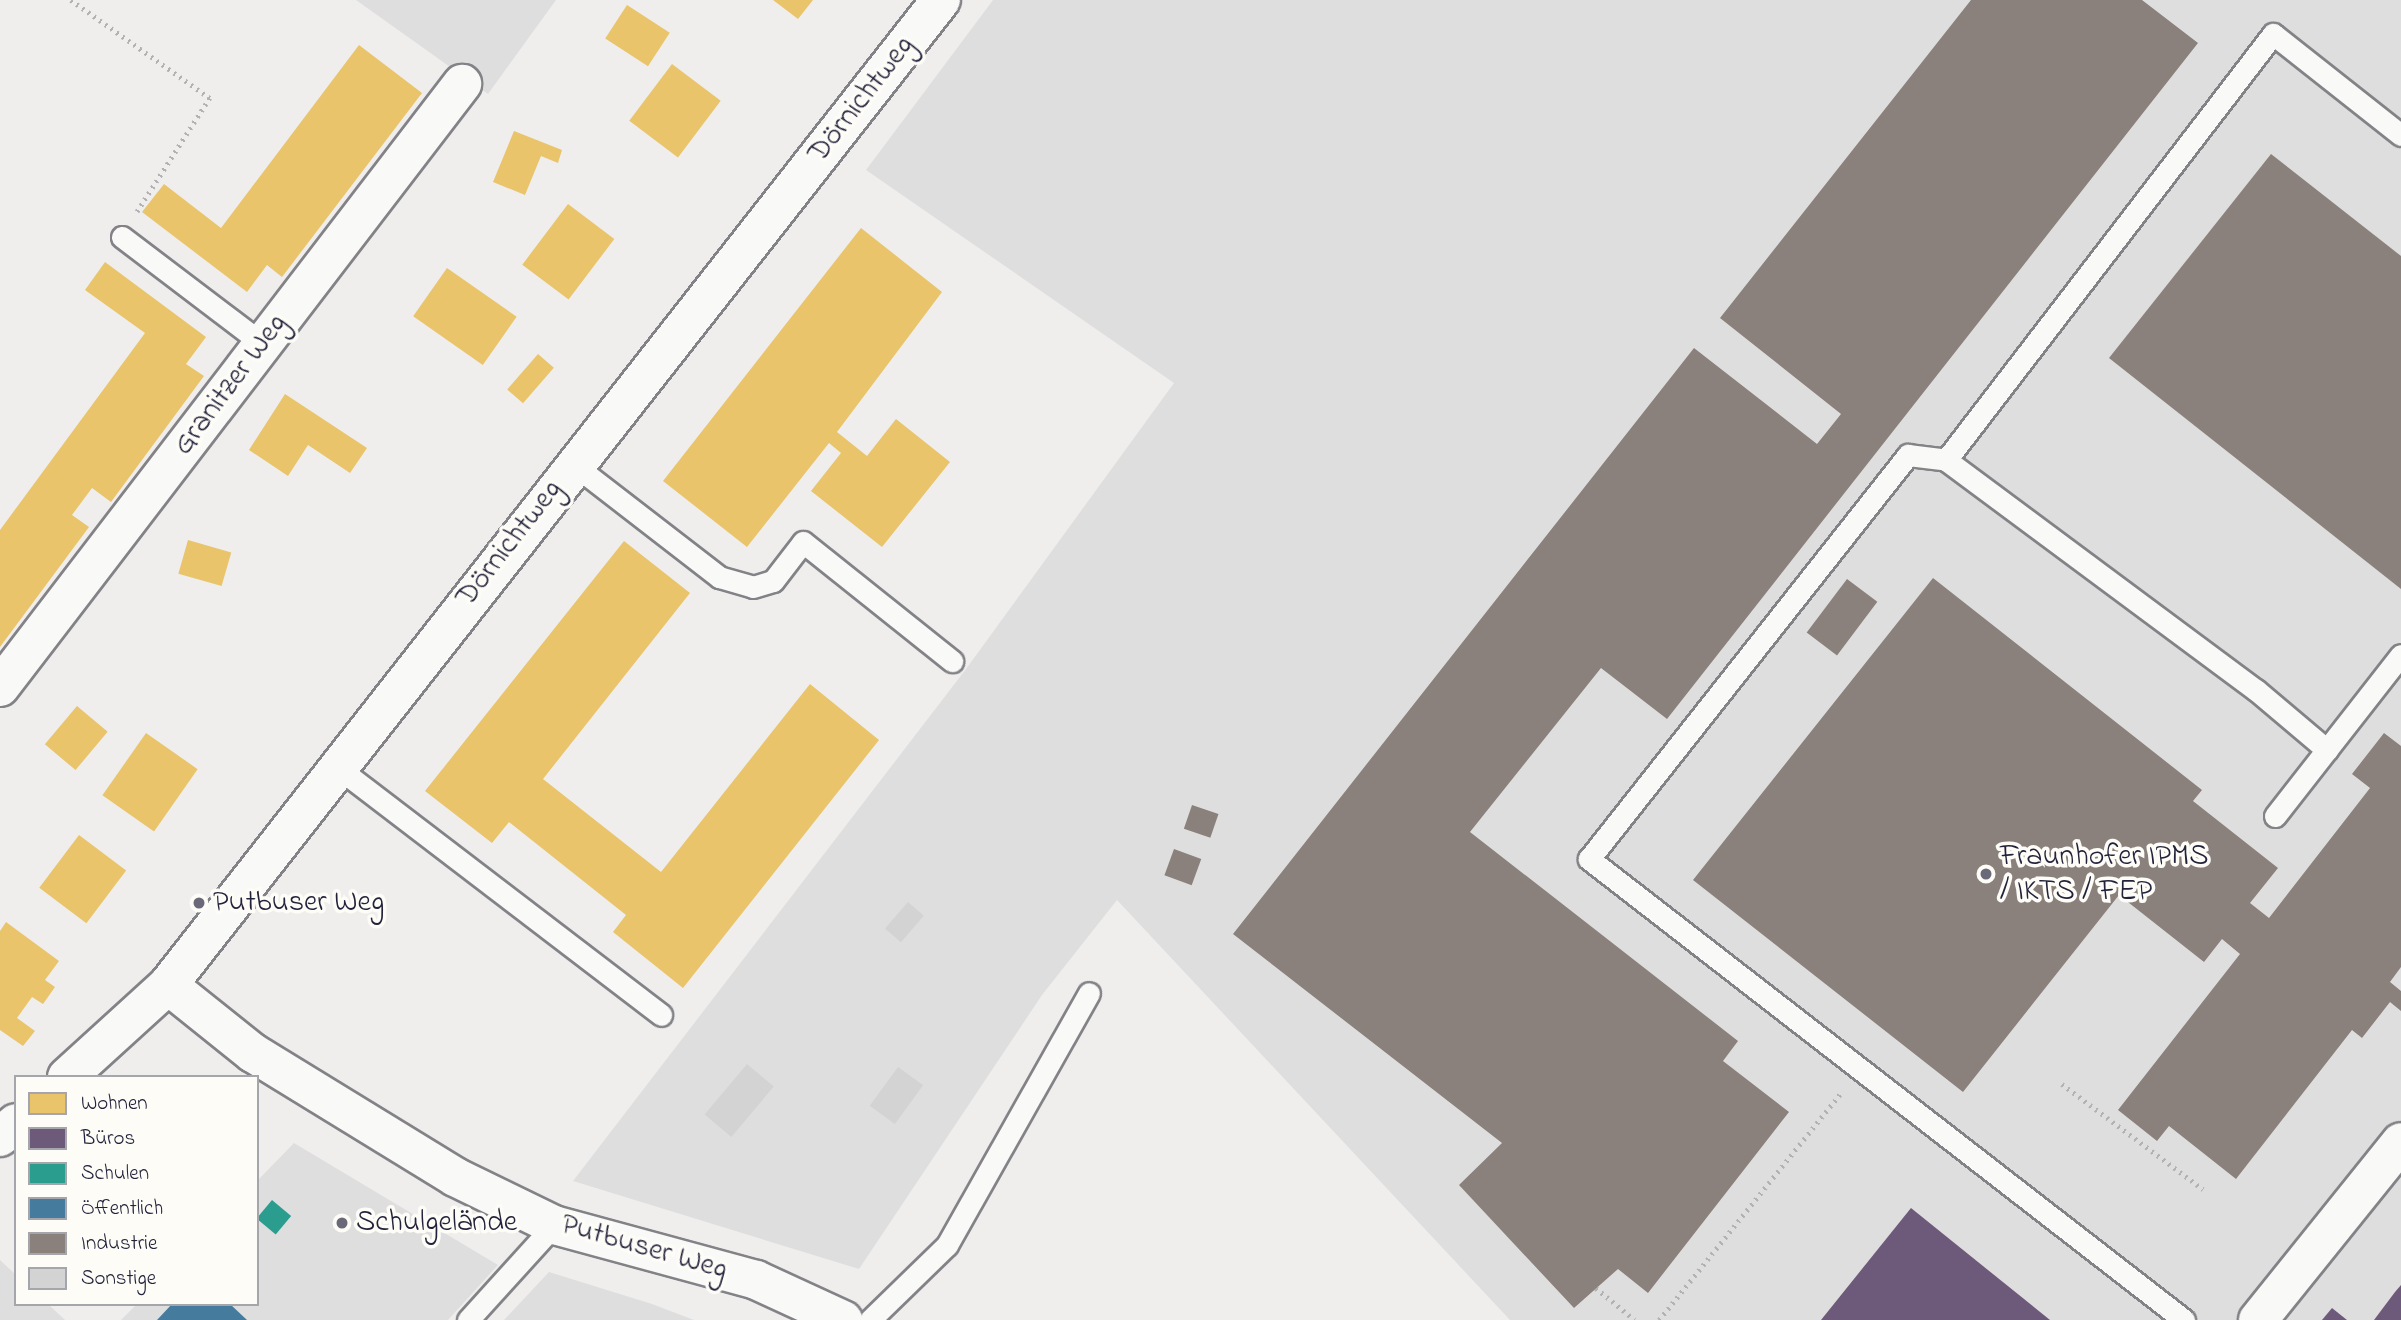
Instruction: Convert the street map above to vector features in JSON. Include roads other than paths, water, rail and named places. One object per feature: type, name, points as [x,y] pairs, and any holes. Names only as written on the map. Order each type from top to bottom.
[{"type":"street","name":"Dörnichtweg","points":[[69,1075],[168,985],[573,464],[941,0]]},
{"type":"street","name":"Granitzer Weg","points":[[0,687],[463,84]]},
{"type":"street","name":"Putbuser Weg","points":[[168,985],[253,1053],[455,1177],[554,1225],[756,1280],[843,1320]]},
{"type":"street","points":[[0,1137],[14,1125]]},
{"type":"street","points":[[2258,1320],[2401,1142]]},
{"type":"lane","points":[[1946,460],[2273,34],[2401,135]]},
{"type":"lane","points":[[122,237],[263,344]]},
{"type":"lane","points":[[2184,1320],[1589,859],[1908,455],[1946,460],[2256,690],[2327,750]]},
{"type":"lane","points":[[573,464],[719,577],[753,587],[773,581],[803,542],[952,661]]},
{"type":"lane","points":[[2275,816],[2401,655]]},
{"type":"lane","points":[[337,767],[661,1015]]},
{"type":"lane","points":[[870,1320],[947,1245],[1089,993]]},
{"type":"lane","points":[[468,1320],[554,1225]]},
{"type":"place","name":"Fraunhofer IPMS / IKTS / FEP","points":[[1986,874]]},
{"type":"place","name":"Putbuser Weg","points":[[199,903]]},
{"type":"place","name":"Schulgelände","points":[[342,1223]]}]
